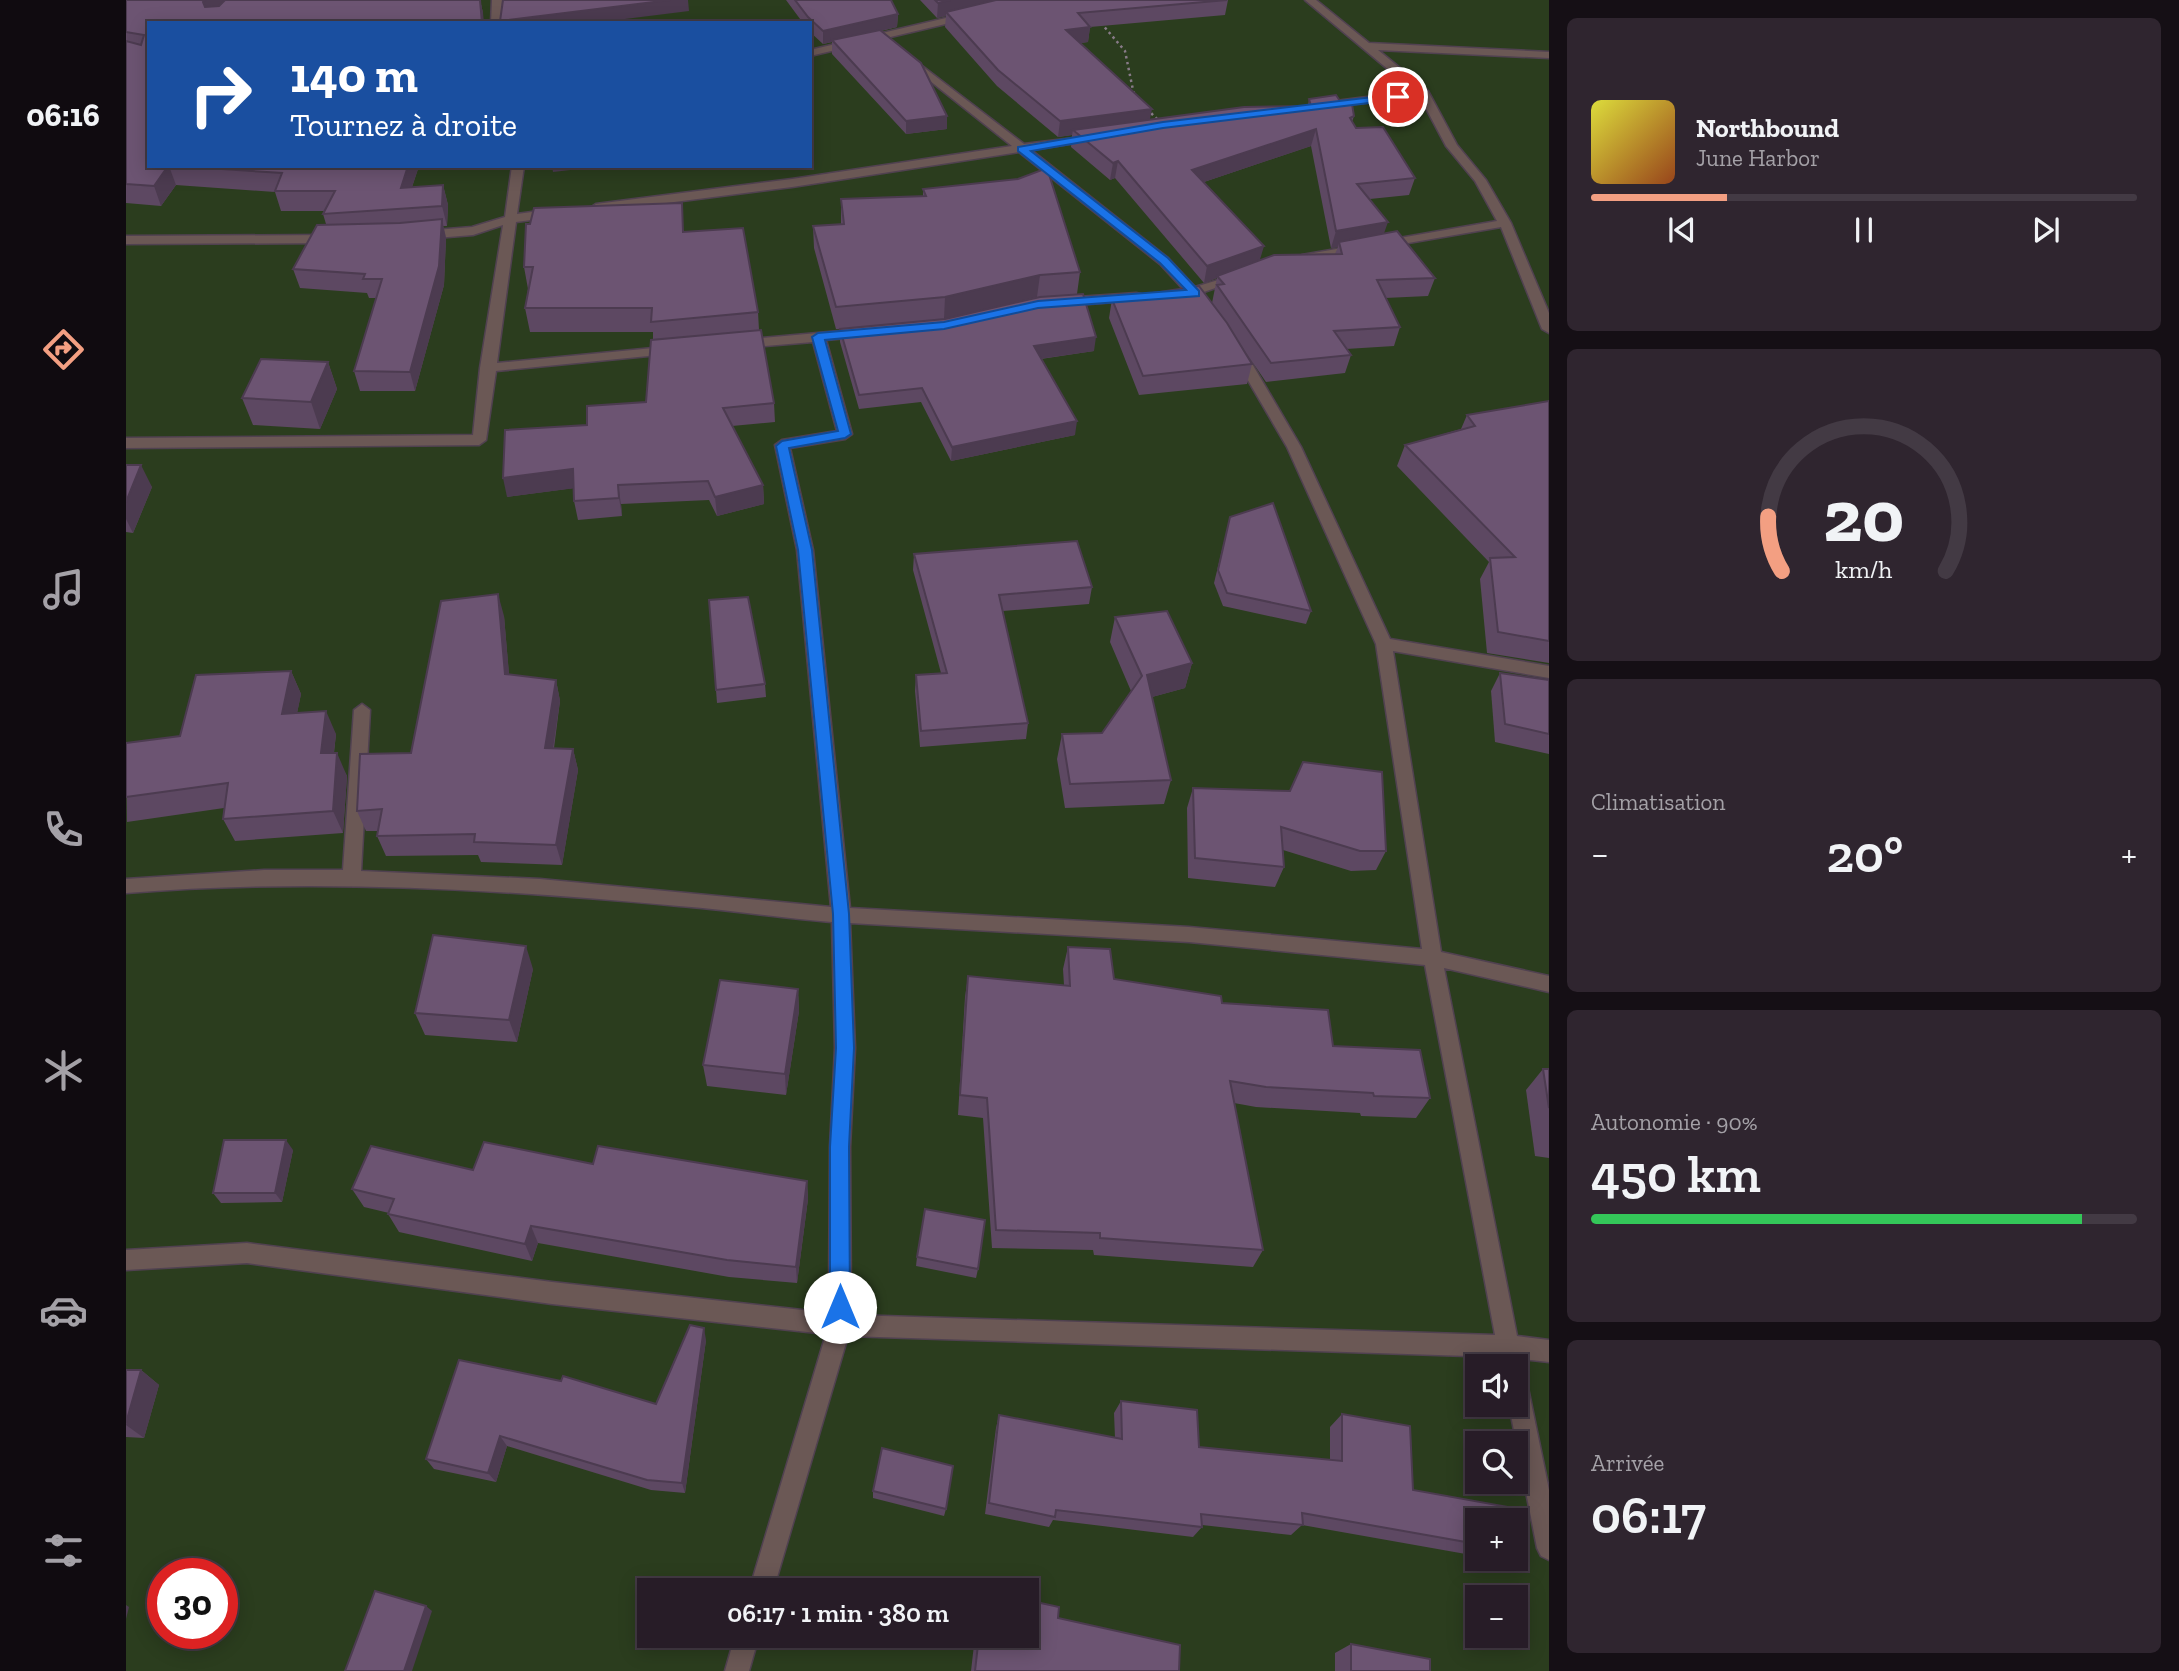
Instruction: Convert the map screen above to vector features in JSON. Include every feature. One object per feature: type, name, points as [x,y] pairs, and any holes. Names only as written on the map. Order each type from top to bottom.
[{"type":"street","points":[[496,0],[496,21]]},
{"type":"street","points":[[1310,0],[1424,93],[1452,146],[1480,180],[1505,223],[1549,329]]},
{"type":"street","points":[[812,53],[977,13]]},
{"type":"street","points":[[882,37],[1164,261],[1195,293],[1216,321]]},
{"type":"street","points":[[1367,46],[1549,55]]},
{"type":"street","points":[[1301,108],[1424,93]]},
{"type":"street","points":[[413,236],[473,230],[510,219],[1022,149],[1163,125]]},
{"type":"street","points":[[126,443],[479,440],[487,368],[518,168]]},
{"type":"street","points":[[1286,262],[1505,223]]},
{"type":"street","points":[[126,240],[344,239]]},
{"type":"street","points":[[1051,303],[1195,293],[1247,274]]},
{"type":"street","points":[[722,346],[881,331]]},
{"type":"street","points":[[765,1578],[840,1325],[840,1147],[845,1048],[841,914],[805,550],[782,446],[845,434],[818,337]]},
{"type":"street","points":[[1231,339],[1294,447],[1384,644],[1433,958],[1509,1354]]},
{"type":"street","points":[[487,368],[694,348]]},
{"type":"street","points":[[1384,644],[1549,672]]},
{"type":"street","points":[[352,875],[362,710]]},
{"type":"street","points":[[126,886],[237,878],[352,875],[681,898],[785,911],[1244,939],[1433,958],[1549,984]]},
{"type":"street","points":[[126,1260],[247,1253],[552,1293],[840,1325],[1465,1355]]},
{"type":"street","points":[[1528,1354],[1549,1351]]},
{"type":"street","points":[[1523,1417],[1549,1548]]},
{"type":"street","points":[[737,1671],[744,1648]]},
{"type":"path","points":[[1100,19],[1125,51],[1132,92],[1163,125]]},
{"type":"green space","points":[[126,0],[1549,0],[1549,1671],[126,1671]]},
{"type":"building","points":[[126,0],[205,0],[205,7],[219,6],[225,0],[480,0],[482,21],[147,21],[147,168],[167,168],[154,186],[126,184],[126,41],[141,45],[144,35],[126,32]]},
{"type":"building","points":[[503,0],[670,0],[500,21]]},
{"type":"building","points":[[795,0],[891,0],[898,14],[823,31]]},
{"type":"building","points":[[996,0],[1227,0],[1078,13],[1090,27],[1066,30],[1152,109],[1060,121],[998,70],[946,12]]},
{"type":"building","points":[[880,30],[921,63],[947,116],[906,121],[832,40]]},
{"type":"building","points":[[1336,95],[1342,104],[1352,104],[1354,116],[1350,118],[1356,128],[1383,127],[1415,178],[1357,184],[1388,222],[1336,231],[1316,129],[1192,170],[1264,246],[1207,266],[1118,161],[1113,163],[1073,130],[1244,107],[1311,106],[1309,99]]},
{"type":"building","points":[[206,168],[407,168],[401,188],[443,185],[442,206],[323,214],[335,191],[275,191],[282,173]]},
{"type":"building","points":[[1047,168],[1080,272],[1040,275],[945,297],[836,307],[813,226],[844,224],[841,199],[926,196],[923,189],[1018,179]]},
{"type":"building","points":[[682,203],[683,232],[743,228],[758,312],[651,322],[652,308],[525,308],[533,267],[524,267],[526,224],[530,224],[534,208]]},
{"type":"building","points":[[442,219],[439,266],[410,372],[354,371],[382,279],[363,279],[365,274],[293,269],[317,225]]},
{"type":"building","points":[[1397,231],[1435,278],[1377,280],[1400,327],[1334,331],[1351,355],[1271,363],[1217,285],[1224,284],[1217,276],[1274,255],[1342,254],[1339,242]]},
{"type":"building","points":[[1199,286],[1227,323],[1252,364],[1143,376],[1112,299]]},
{"type":"building","points":[[1083,294],[1096,337],[1034,346],[1077,421],[952,447],[922,388],[859,395],[840,329],[945,319],[1040,297]]},
{"type":"building","points":[[761,330],[774,403],[723,408],[763,485],[715,497],[708,481],[618,485],[619,498],[574,501],[573,469],[503,478],[505,430],[587,425],[587,406],[646,402],[651,340]]},
{"type":"building","points":[[261,359],[328,362],[311,402],[242,398]]},
{"type":"building","points":[[1549,401],[1549,641],[1498,632],[1490,558],[1515,557],[1405,445],[1475,426],[1467,415]]},
{"type":"building","points":[[126,465],[141,465],[126,502]]},
{"type":"building","points":[[1273,503],[1311,611],[1227,593],[1218,570],[1230,517]]},
{"type":"building","points":[[1077,541],[1092,587],[999,595],[1028,723],[921,731],[916,675],[947,673],[914,554]]},
{"type":"building","points":[[498,594],[505,674],[556,680],[545,748],[573,749],[556,845],[474,842],[475,834],[377,836],[382,809],[357,811],[360,754],[411,753],[441,601]]},
{"type":"building","points":[[748,597],[765,684],[716,690],[709,600]]},
{"type":"building","points":[[1167,611],[1192,663],[1147,675],[1171,780],[1070,784],[1062,734],[1102,733],[1142,676],[1115,617]]},
{"type":"building","points":[[291,671],[282,714],[326,711],[321,753],[337,753],[333,811],[223,819],[228,783],[126,797],[126,743],[180,736],[196,675]]},
{"type":"building","points":[[1500,673],[1549,680],[1549,734],[1505,724]]},
{"type":"building","points":[[1303,762],[1382,772],[1386,851],[1360,851],[1281,827],[1284,867],[1195,858],[1193,788],[1290,791]]},
{"type":"building","points":[[433,935],[526,946],[509,1020],[415,1013]]},
{"type":"building","points":[[1068,947],[1110,949],[1114,979],[1221,996],[1222,1003],[1328,1010],[1333,1046],[1420,1050],[1430,1098],[1266,1087],[1230,1081],[1263,1250],[1100,1238],[1100,1233],[996,1230],[987,1098],[960,1095],[968,976],[1070,986]]},
{"type":"building","points":[[720,980],[798,989],[785,1074],[703,1065]]},
{"type":"building","points":[[1543,1069],[1549,1069],[1549,1108]]},
{"type":"building","points":[[224,1140],[286,1140],[275,1193],[213,1193]]},
{"type":"building","points":[[484,1142],[593,1164],[598,1146],[807,1181],[796,1267],[727,1260],[531,1226],[525,1244],[388,1214],[394,1199],[352,1189],[371,1146],[473,1170]]},
{"type":"building","points":[[925,1209],[985,1220],[978,1269],[917,1257]]},
{"type":"building","points":[[690,1325],[704,1328],[682,1483],[647,1480],[500,1436],[488,1473],[426,1459],[459,1360],[561,1381],[563,1376],[656,1404]]},
{"type":"building","points":[[126,1370],[141,1370],[126,1423]]},
{"type":"building","points":[[1121,1401],[1197,1410],[1199,1447],[1342,1461],[1342,1414],[1410,1426],[1413,1490],[1514,1508],[1465,1508],[1465,1542],[1302,1513],[1303,1525],[1201,1514],[1202,1527],[1056,1510],[1055,1517],[989,1503],[999,1415],[1122,1439]]},
{"type":"building","points":[[882,1448],[953,1466],[946,1509],[873,1491]]},
{"type":"building","points":[[375,1591],[426,1606],[404,1671],[345,1671]]},
{"type":"building","points":[[1039,1603],[1059,1607],[1058,1618],[1180,1645],[1179,1671],[975,1671],[978,1648],[1039,1648]]},
{"type":"building","points":[[1351,1644],[1430,1659],[1430,1671],[1351,1671]]},
{"type":"route","points":[[840,1307],[840,1147],[845,1048],[841,914],[805,550],[782,446],[845,434],[818,337],[944,326],[1038,304],[1195,293],[1164,261],[1022,149],[1163,125],[1398,97]]}]
